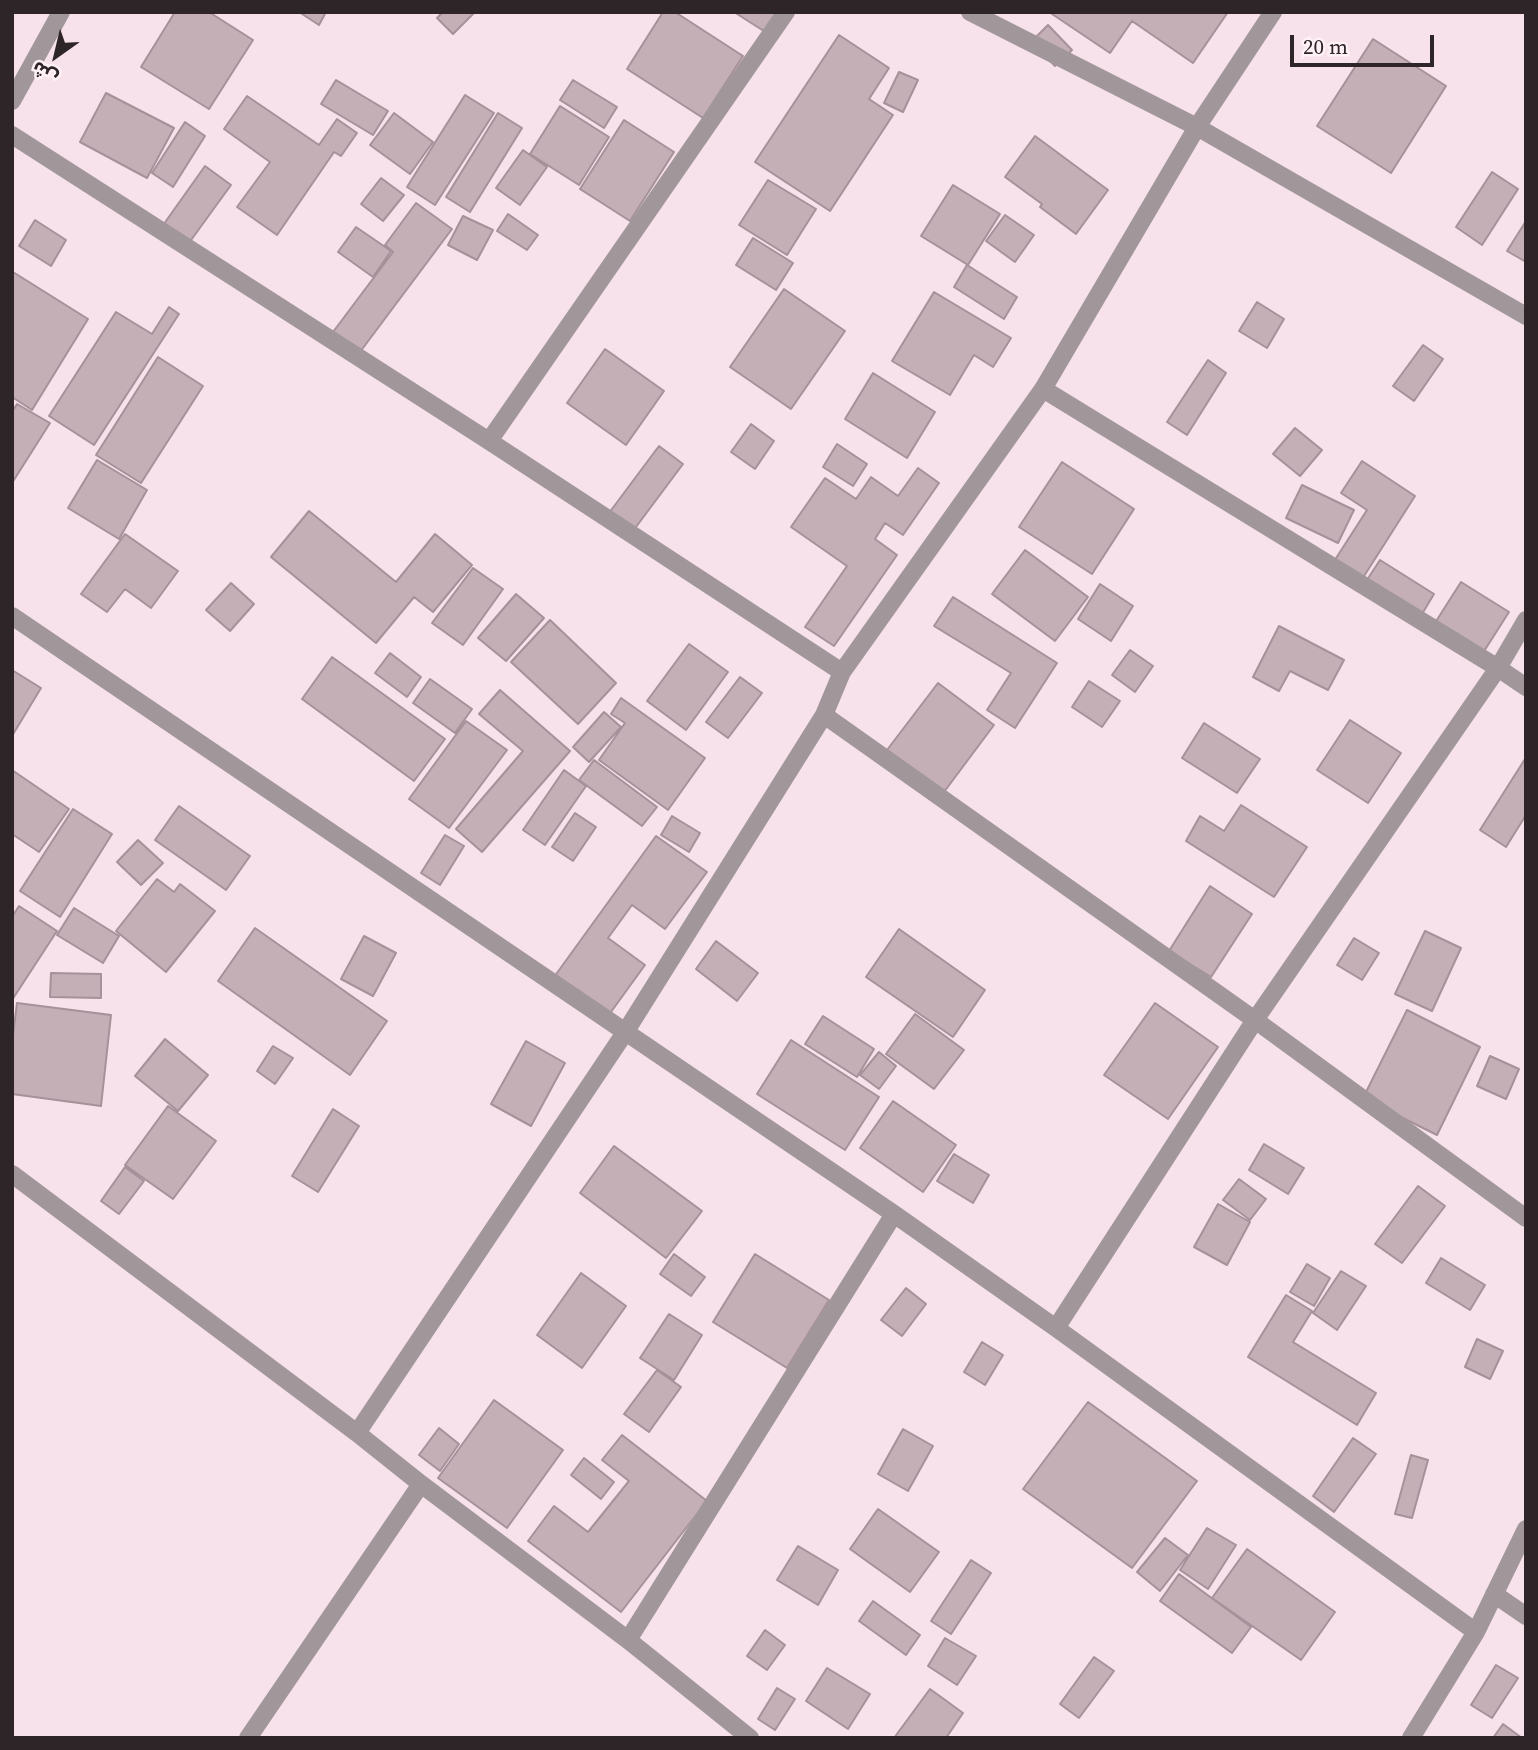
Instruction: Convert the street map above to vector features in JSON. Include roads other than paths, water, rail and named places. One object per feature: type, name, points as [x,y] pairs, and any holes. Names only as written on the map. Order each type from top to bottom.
[{"type":"street","points":[[12,101],[61,12]]},
{"type":"street","points":[[489,441],[786,12]]},
{"type":"street","points":[[970,12],[1198,127],[1526,316]]},
{"type":"street","points":[[356,1433],[626,1031],[824,715],[842,672],[1043,389],[1198,127],[1273,12]]},
{"type":"street","points":[[12,135],[489,441],[842,672]]},
{"type":"street","points":[[1043,389],[1526,687]]},
{"type":"street","points":[[12,616],[894,1214],[1476,1632]]},
{"type":"street","points":[[1056,1328],[1255,1020],[1498,668],[1526,620]]},
{"type":"street","points":[[824,715],[1255,1020],[1526,1218]]},
{"type":"street","points":[[12,1174],[628,1640],[750,1738]]},
{"type":"street","points":[[628,1640],[894,1214]]},
{"type":"street","points":[[248,1738],[421,1484]]},
{"type":"street","points":[[1411,1738],[1476,1632],[1526,1530]]},
{"type":"street","points":[[1494,1594],[1526,1616]]}]
